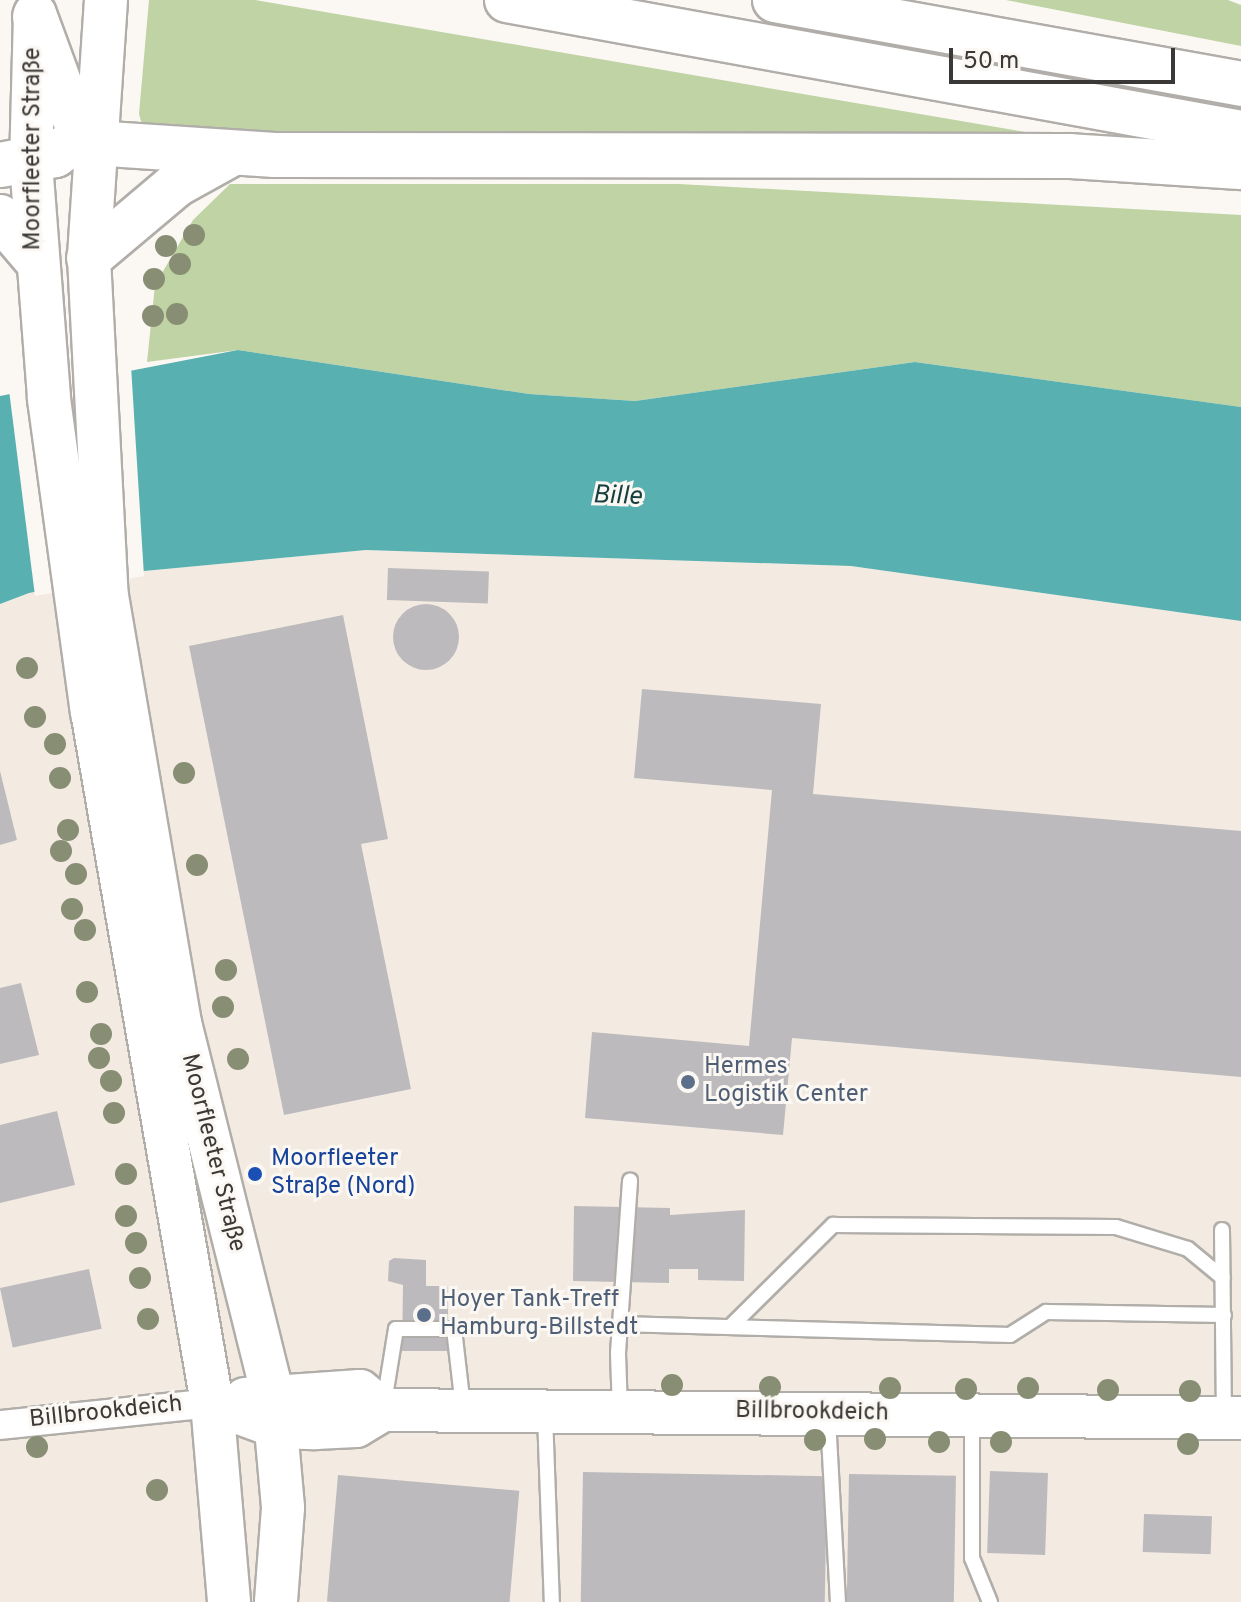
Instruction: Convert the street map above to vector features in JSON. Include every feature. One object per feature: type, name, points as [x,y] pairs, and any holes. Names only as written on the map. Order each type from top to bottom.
[{"type":"highway","points":[[507,0],[1241,133]]},
{"type":"highway","points":[[775,0],[1241,84]]},
{"type":"highway","points":[[36,8],[91,135]]},
{"type":"highway","points":[[15,164],[91,135],[233,153],[1070,156],[1241,167]]},
{"type":"highway","points":[[90,276],[177,184],[233,153]]},
{"type":"highway","points":[[0,217],[36,278]]},
{"type":"main road","points":[[106,0],[91,135],[90,276],[92,598],[107,708]]},
{"type":"main road","name":"Moorfleeter Straße","points":[[36,8],[15,164],[36,278],[43,348],[92,598]]},
{"type":"main road","name":"Moorfleeter Straße","points":[[107,708],[212,1403],[229,1602]]},
{"type":"main road","name":"Moorfleeter Straße","points":[[107,708],[275,1411],[283,1508],[276,1602]]},
{"type":"main road","name":"Billbrookdeich","points":[[212,1403],[275,1411],[360,1391],[383,1410],[1232,1418]]},
{"type":"street","name":"Billbrookdeich","points":[[0,1425],[212,1403]]},
{"type":"lane","points":[[620,1411],[620,1324],[630,1180]]},
{"type":"lane","points":[[731,1326],[833,1225],[1116,1227],[1188,1249],[1223,1278]]},
{"type":"lane","points":[[1222,1230],[1224,1315],[1232,1418]]},
{"type":"lane","points":[[620,1324],[1010,1335],[1046,1312],[1224,1315]]},
{"type":"lane","points":[[383,1410],[396,1329],[454,1329],[464,1411]]},
{"type":"lane","points":[[545,1411],[552,1602]]},
{"type":"lane","points":[[828,1413],[838,1602]]},
{"type":"lane","points":[[971,1415],[972,1558],[990,1602]]},
{"type":"shaded area","points":[[366,550],[852,566],[1241,621],[1241,1602],[0,1602],[0,604],[29,593],[144,571]]},
{"type":"green space","points":[[149,0],[255,0],[1072,140],[154,132],[143,128],[139,114]]},
{"type":"green space","points":[[1006,0],[1228,0],[1241,5],[1241,46]]},
{"type":"green space","points":[[230,184],[679,184],[1241,215],[1241,407],[915,362],[635,401],[529,394],[238,350],[147,362],[155,285],[193,220]]},
{"type":"water","name":"Bille","points":[[238,350],[529,394],[635,401],[915,362],[1241,407],[1241,621],[851,566],[366,550],[144,571],[29,593],[0,604],[0,396]]},
{"type":"pier","points":[[131,366],[144,576],[35,596],[9,390]]},
{"type":"building","points":[[388,568],[489,572],[488,604],[387,600]]},
{"type":"building","points":[[419,604],[433,604],[445,609],[454,618],[459,637],[457,650],[450,661],[433,670],[419,670],[407,665],[398,656],[393,644],[393,630],[398,618],[407,609]]},
{"type":"building","points":[[343,615],[388,839],[361,844],[411,1089],[284,1115],[189,646]]},
{"type":"building","points":[[642,689],[821,704],[813,794],[1241,831],[1241,1077],[792,1038],[783,1135],[585,1118],[592,1032],[749,1046],[772,790],[634,778]]},
{"type":"building","points":[[0,771],[17,840],[0,845]]},
{"type":"building","points":[[21,983],[39,1055],[0,1064],[0,988]]},
{"type":"building","points":[[57,1111],[75,1185],[0,1203],[0,1125]]},
{"type":"building","points":[[574,1206],[670,1208],[670,1215],[745,1210],[744,1281],[698,1280],[698,1269],[669,1269],[669,1283],[573,1281]]},
{"type":"building","points":[[394,1258],[426,1260],[426,1286],[448,1286],[448,1351],[402,1351],[403,1285],[388,1281],[389,1261]]},
{"type":"building","points":[[89,1269],[102,1329],[13,1348],[0,1288]]},
{"type":"building","points":[[990,1471],[1048,1473],[1045,1555],[987,1553]]},
{"type":"building","points":[[583,1472],[827,1476],[825,1602],[581,1602]]},
{"type":"building","points":[[849,1474],[956,1476],[954,1602],[847,1602]]},
{"type":"building","points":[[338,1475],[519,1491],[510,1602],[327,1602]]},
{"type":"building","points":[[1144,1514],[1212,1516],[1211,1554],[1143,1552]]},
{"type":"place","name":"Hermes Logistik Center","points":[[688,1082]]},
{"type":"place","name":"Moorfleeter Straße (Nord)","points":[[255,1174]]},
{"type":"place","name":"Hoyer Tank-Treff Hamburg-Billstedt","points":[[424,1315]]}]
